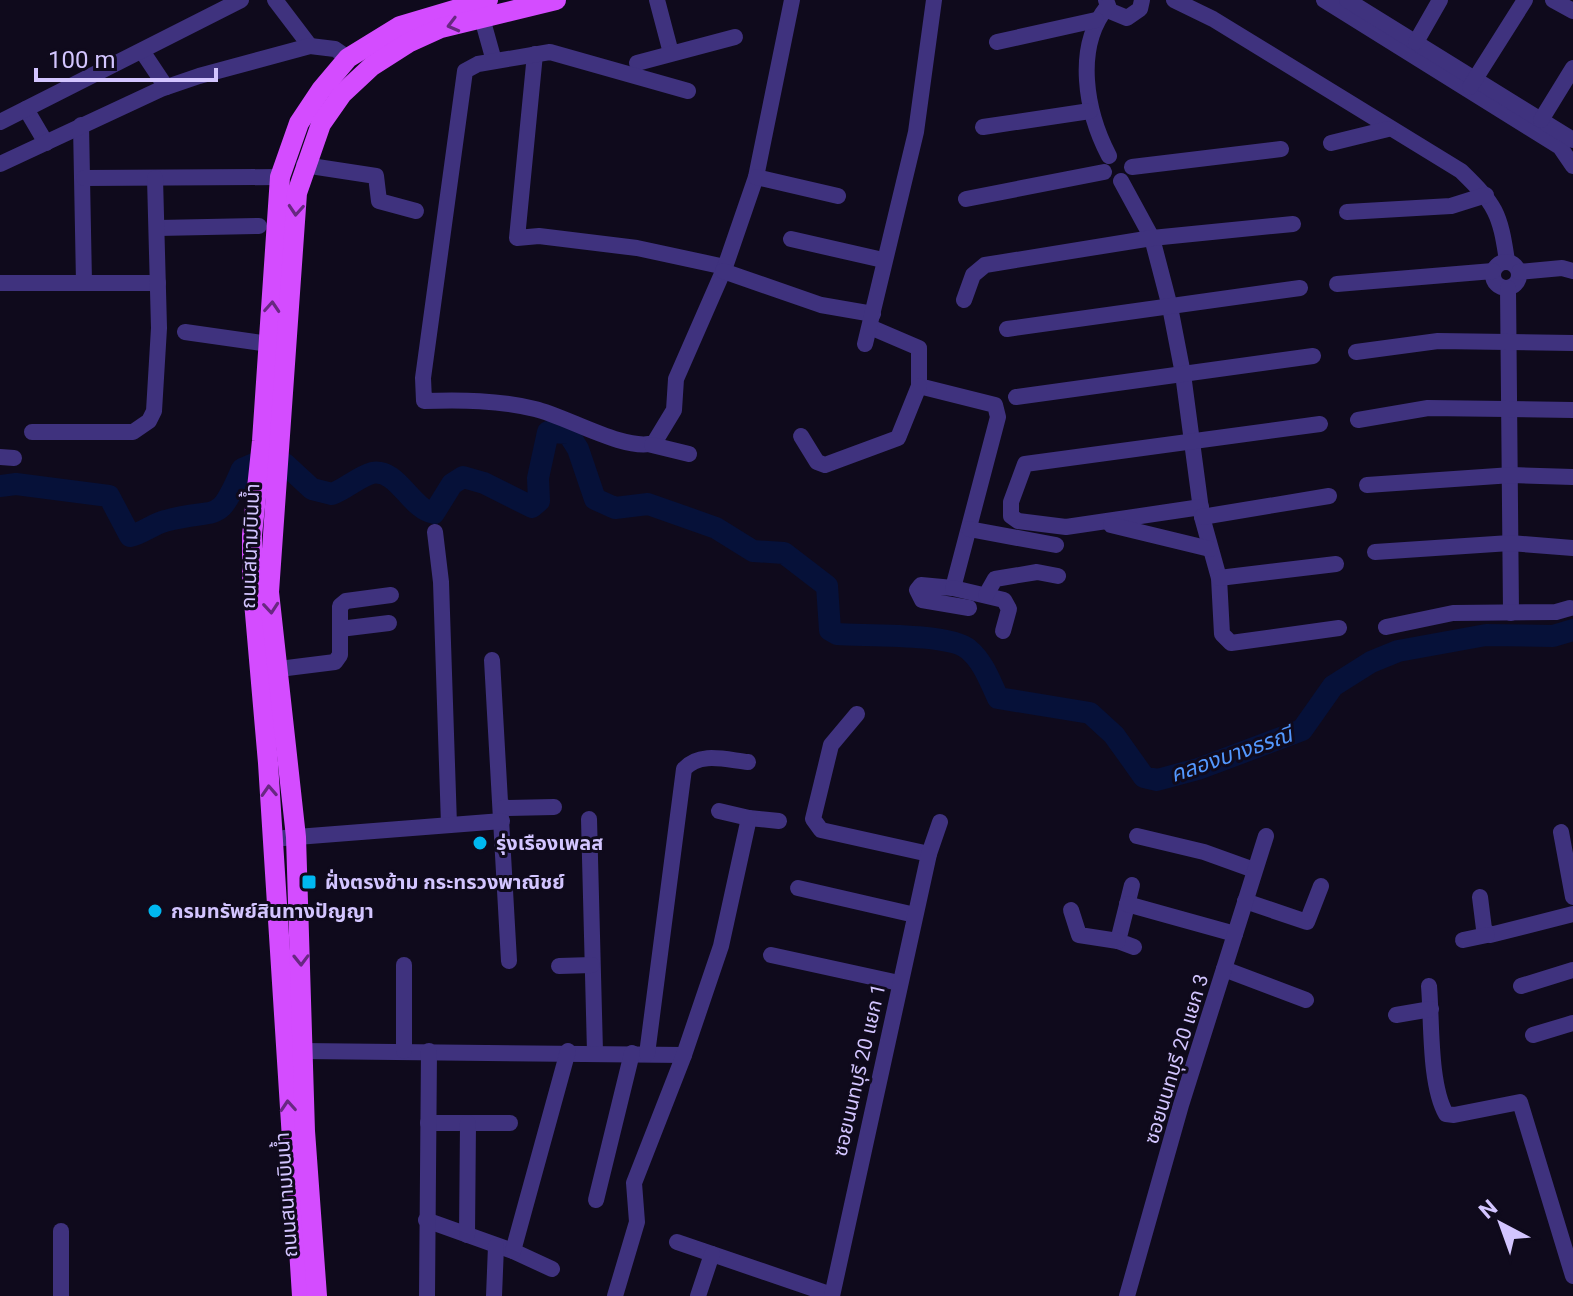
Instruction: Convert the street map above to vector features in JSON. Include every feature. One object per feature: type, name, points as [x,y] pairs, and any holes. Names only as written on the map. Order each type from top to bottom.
[{"type":"main road","name":"ถนนสนามบินน้ำ","points":[[271,441],[269,344],[280,177],[299,123],[348,58],[400,26],[449,4],[485,9],[556,0]]},
{"type":"main road","name":"ถนนสนามบินน้ำ","points":[[317,1296],[303,1051],[296,837],[269,592],[268,474],[297,193],[304,165],[328,114],[342,94],[372,66],[408,43],[485,9]]},
{"type":"main road","name":"ถนนสนามบินน้ำ","points":[[268,474],[252,535],[252,579],[302,1296]]},
{"type":"street","points":[[0,122],[241,0]]},
{"type":"street","points":[[275,0],[310,46]]},
{"type":"street","points":[[657,0],[671,53]]},
{"type":"street","points":[[652,445],[674,410],[676,379],[724,269],[756,177],[792,0]]},
{"type":"street","points":[[869,328],[916,132],[934,0]]},
{"type":"street","points":[[997,42],[1103,9],[1127,18],[1140,9],[1142,0]]},
{"type":"street","points":[[1174,0],[1213,19],[1461,171],[1486,195],[1501,224],[1506,268],[1518,280],[1508,288],[1511,613]]},
{"type":"street","points":[[1325,0],[1567,142]]},
{"type":"street","points":[[1416,42],[1440,0]]},
{"type":"street","points":[[1472,84],[1525,0]]},
{"type":"street","points":[[1553,0],[1573,11]]},
{"type":"street","points":[[1356,2],[1472,84],[1541,120],[1567,142],[1573,166]]},
{"type":"street","points":[[485,9],[494,61]]},
{"type":"street","points":[[1103,9],[1089,55],[1090,111],[1109,179],[1281,149]]},
{"type":"street","points":[[637,63],[735,37]]},
{"type":"street","points":[[0,164],[166,87],[310,46],[335,49],[348,58]]},
{"type":"street","points":[[142,51],[166,87]]},
{"type":"street","points":[[688,91],[550,52],[469,68],[462,78],[421,398],[484,400],[537,410],[601,435],[689,454]]},
{"type":"street","points":[[535,54],[517,238],[539,236],[637,248],[724,269],[821,305],[869,328],[914,343],[919,348],[919,386],[904,430],[887,443],[825,465],[817,462],[801,436]]},
{"type":"street","points":[[1541,120],[1573,68]]},
{"type":"street","points":[[26,109],[46,143]]},
{"type":"street","points":[[983,127],[1090,111]]},
{"type":"street","points":[[81,125],[84,283]]},
{"type":"street","points":[[1331,143],[1388,129]]},
{"type":"street","points":[[966,199],[1106,164],[1124,155],[1126,174],[1152,238],[1170,307],[1183,374],[1202,512],[1219,578],[1222,634],[1231,643],[1339,628]]},
{"type":"street","points":[[304,165],[376,176],[379,201],[416,211]]},
{"type":"street","points":[[84,178],[280,177]]},
{"type":"street","points":[[756,177],[838,196]]},
{"type":"street","points":[[32,432],[133,432],[149,421],[154,411],[158,283],[155,178]]},
{"type":"street","points":[[1347,212],[1451,206],[1486,195]]},
{"type":"street","points":[[964,300],[973,275],[985,265],[1152,238],[1293,224]]},
{"type":"street","points":[[158,228],[259,226]]},
{"type":"street","points":[[791,239],[883,260]]},
{"type":"street","points":[[1337,284],[1506,268],[1562,268],[1573,271]]},
{"type":"street","points":[[0,283],[158,283]]},
{"type":"street","points":[[1007,329],[1300,288]]},
{"type":"street","points":[[185,332],[269,344]]},
{"type":"street","points":[[1356,352],[1438,341],[1573,343]]},
{"type":"street","points":[[1016,397],[1313,356]]},
{"type":"street","points":[[919,386],[995,405],[998,417],[953,588]]},
{"type":"street","points":[[1358,420],[1428,408],[1573,410]]},
{"type":"street","points":[[1320,424],[1025,464],[1011,502],[1011,516],[1018,521],[1066,527],[1329,496]]},
{"type":"street","points":[[1367,485],[1512,475],[1573,477]]},
{"type":"street","points":[[1102,522],[1210,549]]},
{"type":"street","points":[[969,529],[1056,545]]},
{"type":"street","points":[[435,532],[441,582],[449,825]]},
{"type":"street","points":[[1375,552],[1510,543],[1573,548]]},
{"type":"street","points":[[1219,578],[1336,564]]},
{"type":"street","points":[[986,595],[995,579],[1037,572],[1058,576]]},
{"type":"street","points":[[969,608],[922,600],[918,595],[921,585],[953,588],[1004,600],[1008,604],[1003,631]]},
{"type":"street","points":[[279,669],[335,662],[340,655],[340,606],[346,601],[391,595]]},
{"type":"street","points":[[1386,627],[1453,613],[1511,613],[1570,608]]},
{"type":"street","points":[[340,629],[389,623]]},
{"type":"street","points":[[492,660],[509,961]]},
{"type":"street","points":[[857,714],[831,745],[813,819],[821,830],[929,854]]},
{"type":"street","points":[[596,1200],[640,1053],[684,769],[690,762],[705,757],[748,762]]},
{"type":"street","points":[[272,838],[449,825],[554,807]]},
{"type":"street","points":[[719,811],[779,821]]},
{"type":"street","points":[[615,1296],[637,1222],[634,1183],[684,1055],[721,946],[749,818]]},
{"type":"street","points":[[589,819],[595,1052]]},
{"type":"street","name":"ซอยนนทบุรี 20 แยก 1","points":[[832,1295],[899,983],[929,854],[940,822]]},
{"type":"street","points":[[1561,832],[1573,897]]},
{"type":"street","points":[[1137,836],[1204,852],[1254,870]]},
{"type":"street","name":"ซอยนนทบุรี 20 แยก 3","points":[[1127,1296],[1266,836]]},
{"type":"street","points":[[1071,910],[1079,935],[1126,944],[1127,904],[1132,885]]},
{"type":"street","points":[[1245,901],[1307,922],[1321,886]]},
{"type":"street","points":[[798,888],[915,915]]},
{"type":"street","points":[[1480,897],[1487,935]]},
{"type":"street","points":[[1127,904],[1235,934]]},
{"type":"street","points":[[1463,940],[1573,914]]},
{"type":"street","points":[[771,955],[899,983]]},
{"type":"street","points":[[404,965],[404,1051]]},
{"type":"street","points":[[559,966],[592,965]]},
{"type":"street","points":[[1224,969],[1306,1000]]},
{"type":"street","points":[[1521,986],[1573,970]]},
{"type":"street","points":[[1429,986],[1435,1069],[1442,1107],[1446,1114],[1454,1115],[1520,1102],[1573,1276]]},
{"type":"street","points":[[1396,1015],[1431,1009]]},
{"type":"street","points":[[1533,1035],[1573,1023]]},
{"type":"street","points":[[303,1051],[568,1051],[684,1055]]},
{"type":"street","points":[[427,1296],[429,1051]]},
{"type":"street","points":[[513,1251],[568,1051]]},
{"type":"street","points":[[428,1123],[510,1123]]},
{"type":"street","points":[[467,1235],[468,1123]]},
{"type":"street","points":[[426,1220],[513,1251],[552,1269]]},
{"type":"street","points":[[61,1231],[61,1296]]},
{"type":"street","points":[[677,1242],[832,1295]]},
{"type":"street","points":[[494,1296],[496,1246]]},
{"type":"street","points":[[698,1296],[712,1254]]},
{"type":"waterway","name":"คลองบางธรณี","points":[[0,486],[16,484],[109,496],[130,536],[165,521],[214,512],[227,500],[242,469],[256,463],[285,464],[312,489],[332,494],[367,475],[381,473],[397,482],[418,504],[434,513],[452,484],[463,477],[484,483],[532,507],[539,501],[538,478],[548,432],[568,433],[578,449],[595,499],[615,508],[648,504],[716,528],[753,551],[784,553],[827,586],[830,630],[837,634],[906,636],[958,644],[978,659],[998,698],[1090,713],[1114,735],[1144,777],[1157,780],[1198,769],[1302,730],[1333,686],[1371,662],[1398,651],[1486,635],[1553,636],[1573,630]]},
{"type":"place","name":"รุ่งเรืองเพลส","points":[[480,843]]},
{"type":"place","name":"ฝั่งตรงข้าม กระทรวงพาณิชย์","points":[[309,882]]},
{"type":"place","name":"กรมทรัพย์สินทางปัญญา","points":[[155,911]]}]
